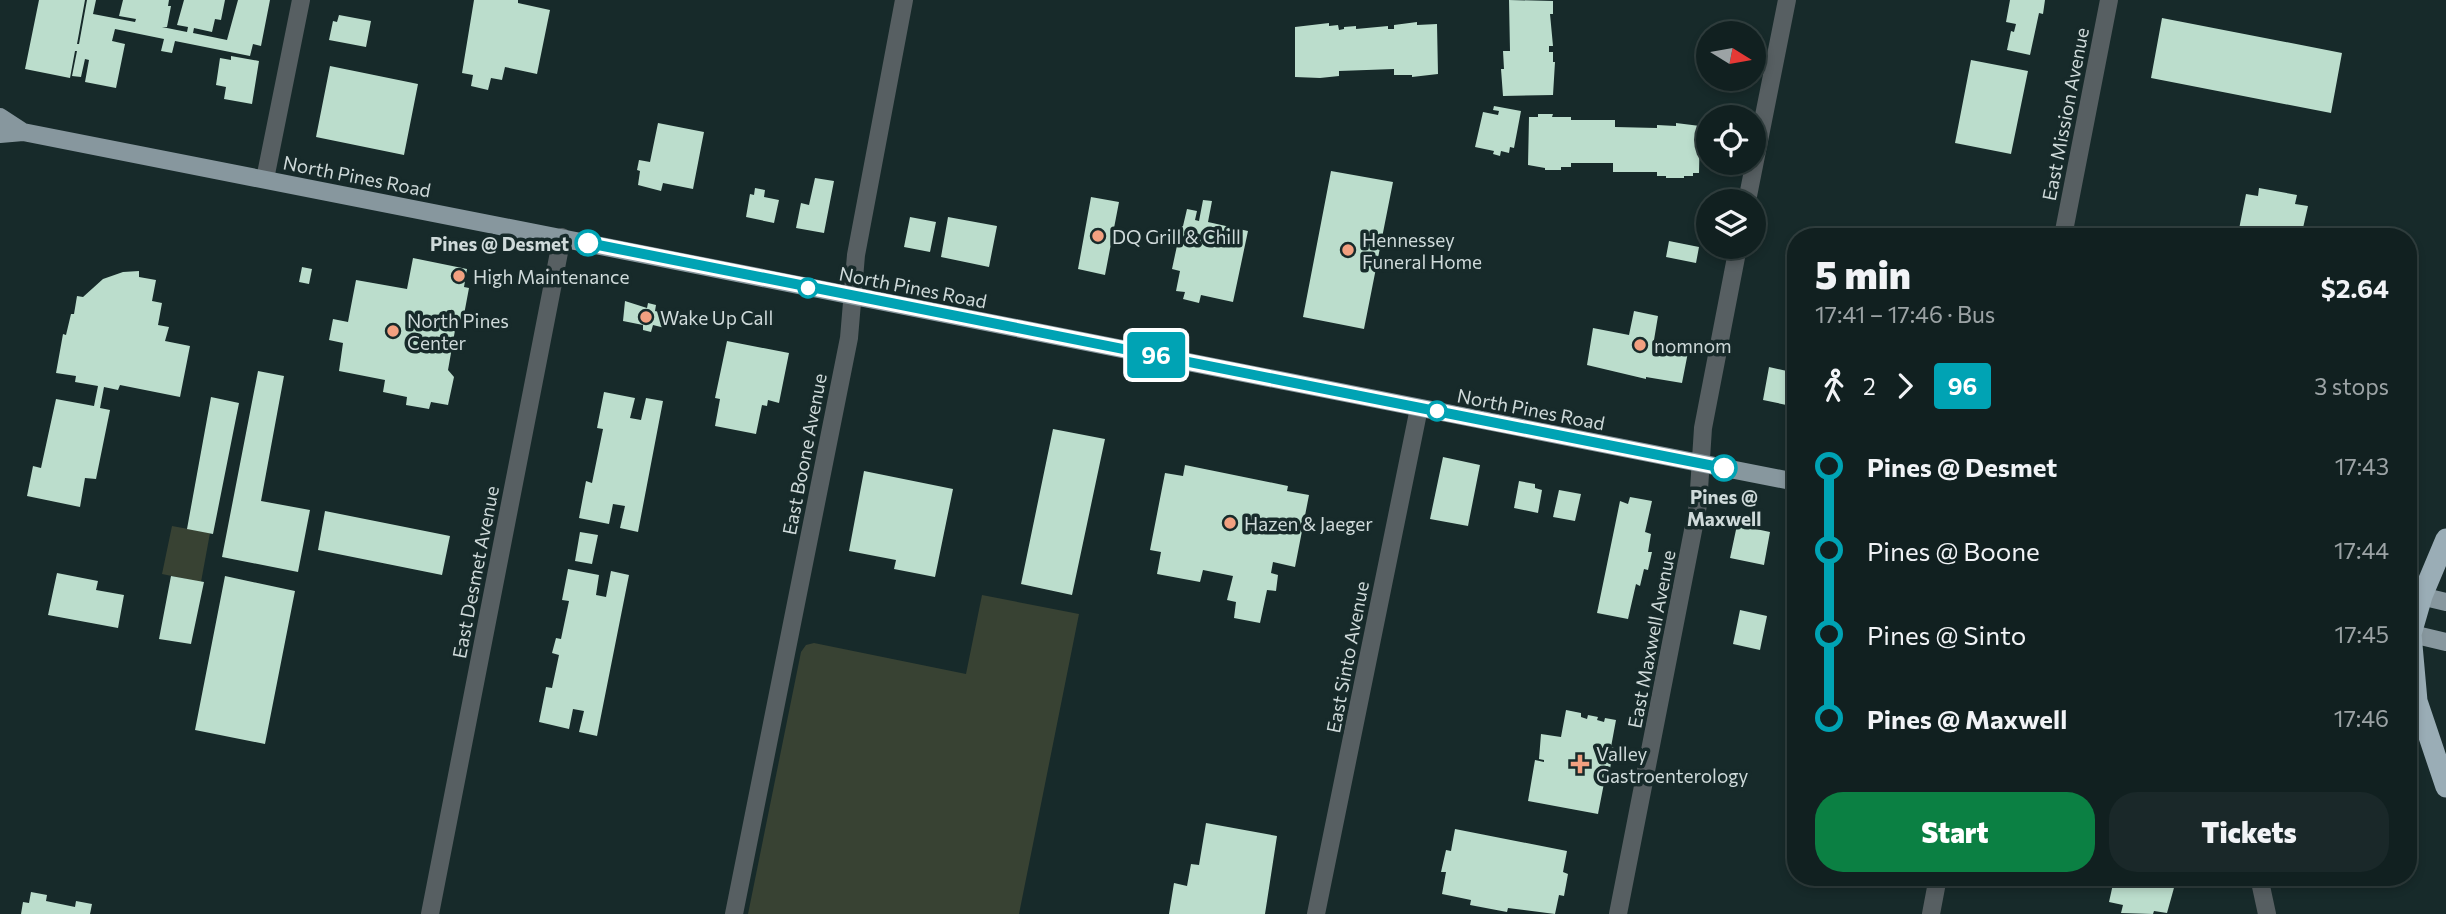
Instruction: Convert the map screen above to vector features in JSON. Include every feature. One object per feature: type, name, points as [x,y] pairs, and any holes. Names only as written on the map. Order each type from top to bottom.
[{"type":"highway","points":[[2417,591],[2446,539]]},
{"type":"highway","points":[[2417,701],[2446,787]]},
{"type":"main road","name":"North Pines Road","points":[[0,117],[23,132]]},
{"type":"main road","name":"North Pines Road","points":[[0,134],[23,132],[1787,480]]},
{"type":"main road","points":[[2417,595],[2446,602]]},
{"type":"main road","points":[[2417,636],[2446,642]]},
{"type":"street","points":[[265,180],[301,0]]},
{"type":"street","name":"East Boone Avenue","points":[[734,914],[849,338],[856,255],[904,0]]},
{"type":"street","points":[[1749,189],[1787,0]]},
{"type":"street","name":"East Mission Avenue","points":[[2065,228],[2109,0]]},
{"type":"street","name":"East Desmet Avenue","points":[[430,914],[562,237]]},
{"type":"street","name":"East Maxwell Avenue","points":[[1618,914],[1698,505],[1705,416],[1736,259]]},
{"type":"street","name":"East Sinto Avenue","points":[[1316,914],[1419,408]]},
{"type":"street","points":[[1931,914],[1936,886]]},
{"type":"street","points":[[2261,886],[2267,914]]},
{"type":"green space","points":[[172,526],[210,533],[201,582],[162,574]]},
{"type":"green space","points":[[982,595],[1079,614],[1019,914],[748,914],[801,652],[806,645],[814,643],[966,674]]},
{"type":"building","points":[[39,0],[85,0],[79,44],[87,0],[96,0],[93,14],[135,22],[136,19],[119,16],[123,0],[169,0],[168,6],[171,6],[167,27],[162,27],[187,32],[188,27],[177,25],[184,0],[225,0],[221,20],[215,19],[212,32],[194,28],[193,33],[227,40],[238,0],[270,0],[261,46],[253,44],[250,56],[175,41],[172,53],[161,51],[164,39],[115,29],[112,41],[125,44],[116,88],[85,82],[89,60],[85,59],[81,77],[72,76],[77,51],[70,78],[25,69]]},
{"type":"building","points":[[474,0],[518,0],[518,3],[550,10],[537,74],[505,67],[502,80],[491,78],[488,90],[471,86],[473,75],[462,73]]},
{"type":"building","points":[[1509,0],[1553,1],[1553,14],[1550,14],[1553,46],[1549,46],[1549,52],[1553,52],[1555,62],[1553,95],[1503,96],[1503,51],[1510,51]]},
{"type":"building","points":[[2010,0],[2045,0],[2043,14],[2039,13],[2030,55],[2007,50],[2011,31],[2014,32],[2016,24],[2006,22]]},
{"type":"building","points":[[339,15],[371,21],[366,47],[329,40],[333,21],[337,22]]},
{"type":"building","points":[[2162,18],[2342,53],[2331,113],[2151,78]]},
{"type":"building","points":[[1417,22],[1417,25],[1437,24],[1438,74],[1412,77],[1394,75],[1394,69],[1339,71],[1339,76],[1320,78],[1295,77],[1295,27],[1329,23],[1329,26],[1338,25],[1339,30],[1356,26],[1356,29],[1388,26],[1388,29],[1394,29],[1394,25]]},
{"type":"building","points":[[231,56],[259,61],[252,104],[224,99],[226,87],[216,85],[220,58],[231,60]]},
{"type":"building","points":[[1971,60],[2028,71],[2011,154],[1955,143]]},
{"type":"building","points":[[330,66],[418,84],[404,155],[316,137]]},
{"type":"building","points":[[1494,106],[1521,111],[1514,148],[1510,147],[1509,153],[1501,151],[1500,156],[1493,154],[1494,151],[1475,147],[1483,112],[1498,115],[1499,111],[1493,110]]},
{"type":"building","points":[[1538,114],[1553,114],[1552,117],[1571,117],[1571,120],[1615,120],[1615,127],[1657,128],[1657,125],[1676,126],[1676,123],[1696,126],[1696,173],[1684,178],[1666,178],[1657,176],[1657,172],[1613,172],[1613,163],[1571,163],[1571,167],[1561,167],[1561,170],[1545,170],[1528,165],[1529,117],[1538,117]]},
{"type":"building","points":[[658,123],[704,132],[693,189],[663,183],[661,191],[638,185],[639,160],[650,162]]},
{"type":"building","name":"Hennessey Funeral Home","points":[[1331,171],[1393,182],[1364,329],[1303,317]]},
{"type":"building","points":[[815,178],[834,181],[824,233],[796,228],[801,203],[809,205]]},
{"type":"building","points":[[755,188],[765,190],[764,197],[779,200],[774,223],[746,217],[750,194],[754,195]]},
{"type":"building","points":[[2259,188],[2297,195],[2295,204],[2308,206],[2303,228],[2239,228],[2246,194],[2258,196]]},
{"type":"building","name":"DQ Grill & Chill","points":[[1091,197],[1119,202],[1105,275],[1078,269]]},
{"type":"building","points":[[1203,200],[1212,201],[1208,222],[1248,231],[1233,302],[1201,295],[1199,303],[1183,299],[1185,292],[1176,291],[1180,271],[1172,269],[1181,227],[1187,209],[1197,211],[1195,220],[1199,221]]},
{"type":"building","points":[[910,217],[936,222],[930,252],[904,247]]},
{"type":"building","points":[[948,217],[997,226],[989,267],[941,257]]},
{"type":"building","points":[[1669,241],[1696,246],[1696,263],[1666,257]]},
{"type":"building","name":"North Pines Center","points":[[413,258],[467,269],[464,287],[469,288],[463,320],[457,319],[448,370],[454,377],[448,405],[431,402],[429,409],[406,405],[407,397],[383,392],[385,380],[339,371],[343,343],[329,340],[333,319],[348,322],[356,280],[407,289]]},
{"type":"building","points":[[302,267],[312,269],[309,284],[299,282]]},
{"type":"building","points":[[139,271],[139,277],[156,280],[152,301],[162,303],[158,325],[169,327],[165,341],[190,346],[180,397],[120,385],[118,390],[104,387],[100,408],[110,410],[96,479],[85,478],[80,507],[27,496],[33,466],[41,468],[56,399],[94,406],[98,386],[75,382],[76,376],[56,373],[63,334],[66,335],[71,314],[74,314],[77,296],[83,297],[103,279],[123,272]]},
{"type":"building","name":"Wake Up Call","points":[[625,301],[647,308],[648,303],[656,305],[655,311],[668,314],[665,328],[653,325],[651,332],[643,330],[643,325],[623,321]]},
{"type":"building","name":"nomnom","points":[[1634,311],[1658,316],[1654,340],[1689,347],[1682,383],[1646,379],[1587,365],[1593,328],[1629,335]]},
{"type":"building","points":[[727,341],[789,353],[779,403],[768,400],[767,406],[762,405],[756,434],[715,426],[720,399],[715,398]]},
{"type":"building","points":[[1769,367],[1787,371],[1787,405],[1763,400]]},
{"type":"building","points":[[258,371],[284,376],[261,501],[310,510],[298,572],[222,557]]},
{"type":"building","points":[[604,392],[635,398],[630,418],[641,420],[646,398],[663,401],[638,532],[620,528],[625,506],[613,504],[609,524],[579,518],[586,481],[592,483],[603,429],[597,428]]},
{"type":"building","points":[[211,397],[239,403],[213,534],[187,529]]},
{"type":"building","points":[[1053,429],[1105,439],[1072,595],[1021,584]]},
{"type":"building","points":[[1443,457],[1480,465],[1468,526],[1430,519]]},
{"type":"building","name":"Hazen & Jaeger","points":[[1185,465],[1288,486],[1287,491],[1309,495],[1295,567],[1273,562],[1271,573],[1278,575],[1276,591],[1267,590],[1260,623],[1234,618],[1236,602],[1227,600],[1233,576],[1203,570],[1200,582],[1157,574],[1161,552],[1150,550],[1165,473],[1183,476]]},
{"type":"building","points":[[864,471],[953,489],[935,577],[894,569],[896,560],[849,551]]},
{"type":"building","points":[[1519,481],[1535,484],[1535,488],[1542,490],[1538,513],[1514,508]]},
{"type":"building","points":[[1559,490],[1581,494],[1575,521],[1553,517]]},
{"type":"building","points":[[1630,497],[1652,501],[1645,532],[1651,534],[1648,552],[1652,552],[1648,570],[1644,569],[1640,586],[1636,584],[1628,619],[1597,613],[1620,501],[1628,504]]},
{"type":"building","points":[[325,511],[450,536],[442,575],[318,550]]},
{"type":"building","points":[[1737,525],[1770,532],[1764,565],[1730,558]]},
{"type":"building","points":[[580,532],[598,535],[592,564],[575,561]]},
{"type":"building","points":[[568,569],[599,575],[596,595],[606,597],[611,571],[629,575],[597,736],[579,732],[584,711],[573,709],[569,729],[539,722],[546,687],[552,688],[559,655],[552,653],[556,638],[561,639],[569,601],[562,600]]},
{"type":"building","points":[[57,573],[98,581],[96,590],[124,595],[118,628],[48,615]]},
{"type":"building","points":[[171,576],[204,582],[191,644],[159,639]]},
{"type":"building","points":[[225,576],[295,591],[265,744],[195,730]]},
{"type":"building","points":[[1740,610],[1767,616],[1760,650],[1733,644]]},
{"type":"building","points":[[1566,710],[1581,713],[1581,717],[1587,719],[1588,715],[1598,717],[1597,720],[1604,722],[1605,718],[1616,720],[1611,747],[1614,748],[1598,814],[1528,801],[1535,760],[1544,762],[1539,759],[1541,734],[1561,737]]},
{"type":"building","points":[[1206,823],[1277,836],[1265,914],[1169,914],[1174,883],[1187,886],[1191,864],[1199,865]]},
{"type":"building","points":[[1455,829],[1567,851],[1563,872],[1568,874],[1564,896],[1559,895],[1555,914],[1508,908],[1507,912],[1470,905],[1471,900],[1442,894],[1446,872],[1441,872],[1446,850],[1451,851]]},
{"type":"building","points":[[2113,886],[2174,886],[2167,913],[2121,913],[2123,905],[2109,902]]},
{"type":"building","points":[[31,892],[47,895],[46,901],[75,907],[76,901],[92,904],[90,914],[21,914],[23,902],[29,903]]},
{"type":"bus line","name":"96","points":[[588,243],[1724,468]]},
{"type":"place","name":"DQ Grill & Chill","points":[[1098,236]]},
{"type":"place","name":"Pines @ Desmet","points":[[588,243]]},
{"type":"place","name":"Hennessey Funeral Home","points":[[1348,250]]},
{"type":"place","name":"High Maintenance","points":[[459,276]]},
{"type":"place","name":"Wake Up Call","points":[[646,317]]},
{"type":"place","name":"North Pines Center","points":[[393,331]]},
{"type":"place","name":"nomnom","points":[[1640,345]]},
{"type":"place","name":"Pines @ Maxwell","points":[[1724,468]]},
{"type":"place","name":"Hazen & Jaeger","points":[[1230,523]]},
{"type":"place","name":"Valley Gastroenterology","points":[[1580,764]]}]
